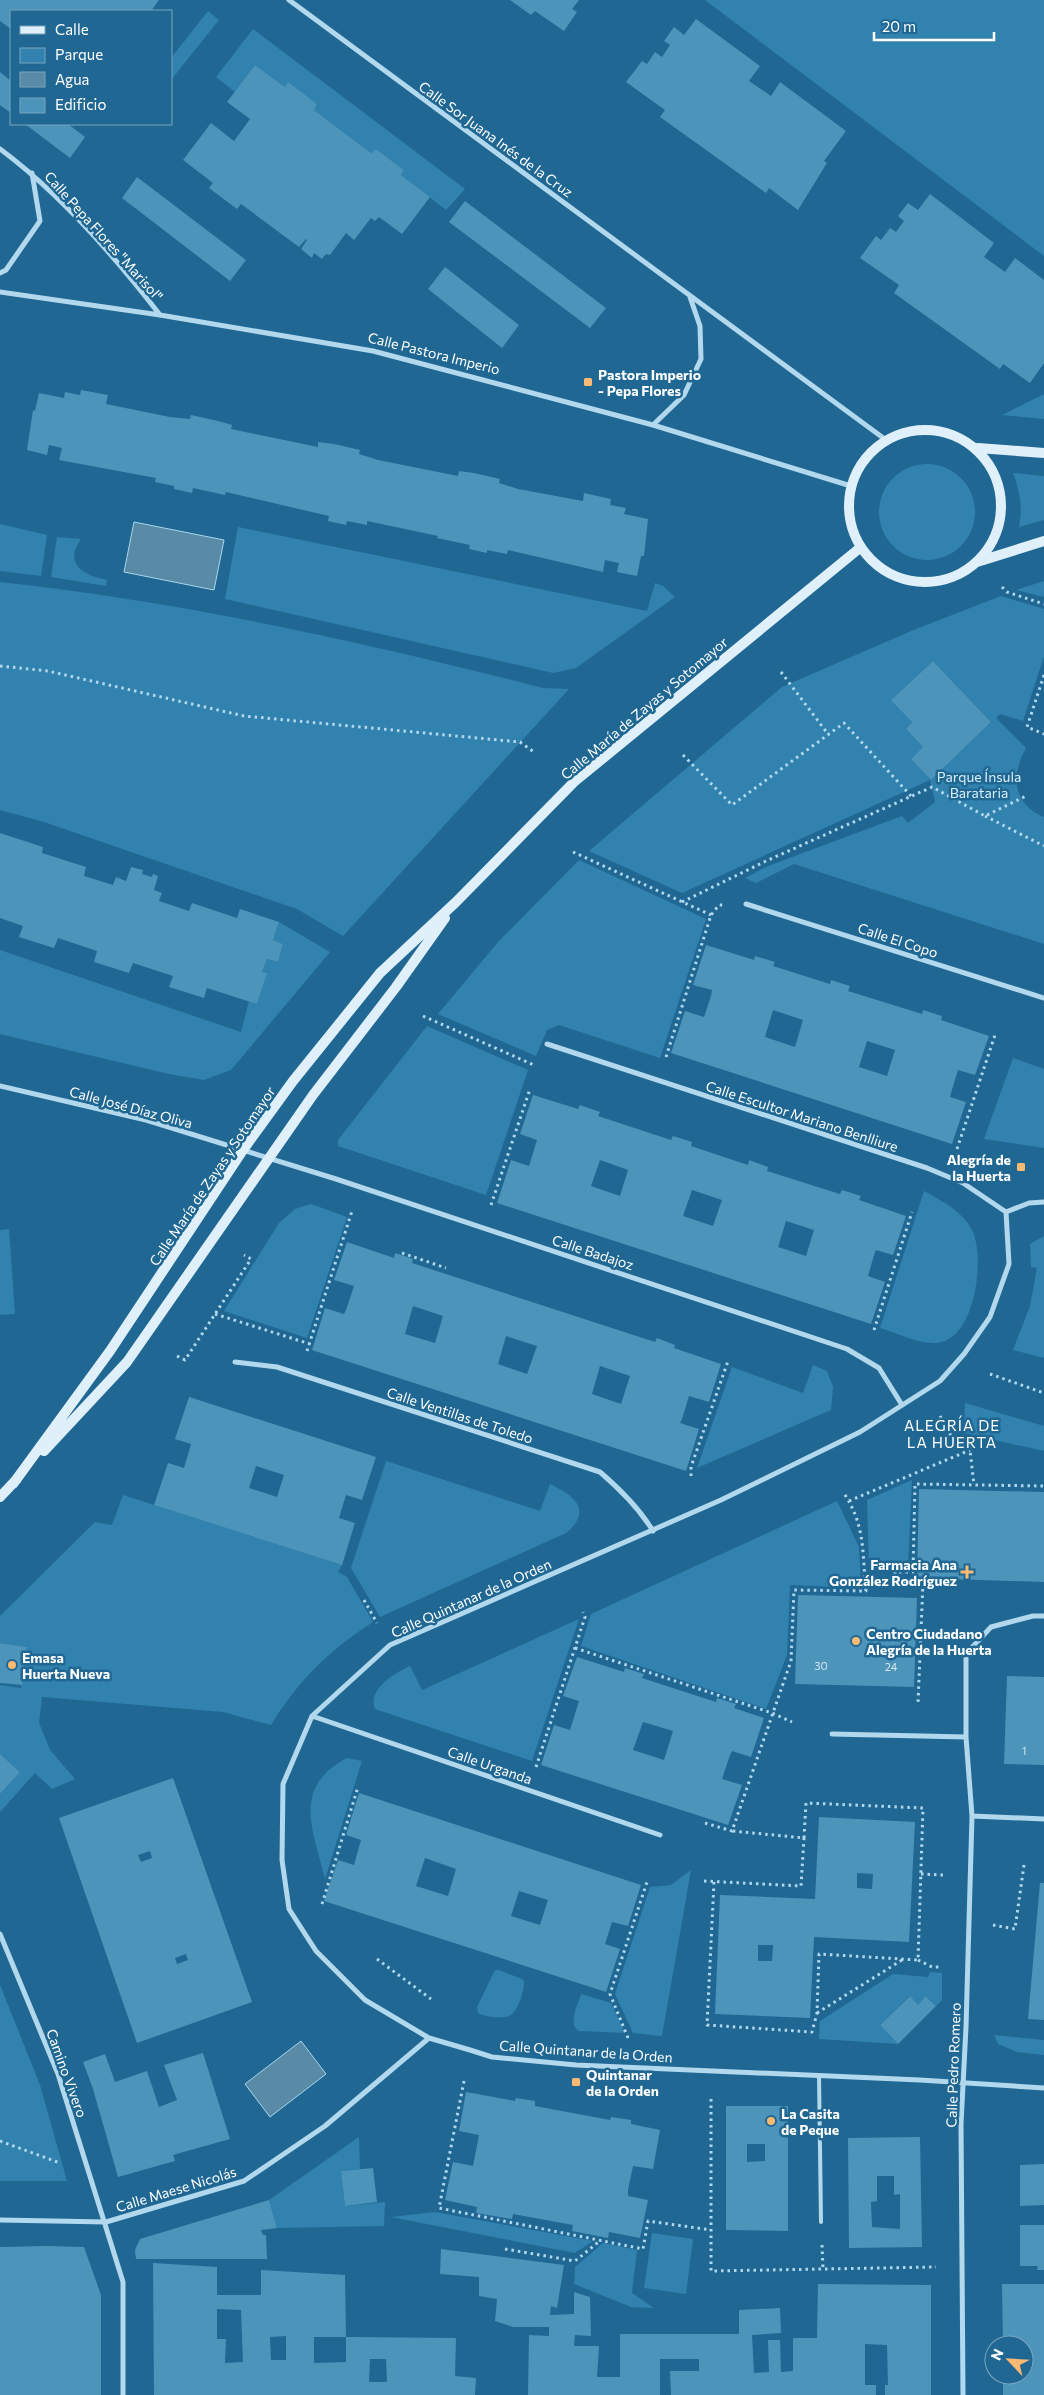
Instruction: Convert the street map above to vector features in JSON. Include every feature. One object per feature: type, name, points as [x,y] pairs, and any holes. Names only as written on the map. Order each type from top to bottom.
[{"type":"street","name":"Calle Sor Juana Inés de la Cruz","points":[[288,0],[886,440]]},
{"type":"street","name":"Calle Pepa Flores \"Marisol\"","points":[[0,149],[32,173],[139,287],[160,315]]},
{"type":"street","name":"Calle Pepa Flores \"Marisol\"","points":[[0,273],[6,270],[40,221],[32,173]]},
{"type":"street","name":"Calle Pastora Imperio","points":[[0,292],[160,315],[373,351],[653,425],[851,486]]},
{"type":"street","points":[[653,425],[684,395],[701,359],[700,326],[689,296]]},
{"type":"street","points":[[978,448],[995,474],[1001,497],[1000,521],[995,536],[992,543],[977,562],[957,576],[934,582],[909,581],[886,572],[867,557],[854,536],[848,511],[851,486],[859,468],[871,452],[886,440],[910,431],[937,430],[961,438],[978,448],[1044,453]]},
{"type":"street","points":[[977,562],[1044,542]]},
{"type":"street","name":"Calle María de Zayas y Sotomayor","points":[[13,1484],[110,1351],[244,1150],[293,1081],[380,972],[456,902],[574,782],[862,547]]},
{"type":"street","name":"Calle María de Zayas y Sotomayor","points":[[0,1497],[127,1362],[210,1246],[313,1094],[396,987],[456,902]]},
{"type":"street","name":"Calle El Copo","points":[[746,904],[1044,998]]},
{"type":"street","name":"Calle Escultor Mariano Benlliure","points":[[547,1044],[927,1168],[963,1183],[1006,1212]]},
{"type":"street","name":"Calle José Díaz Oliva","points":[[0,1086],[146,1120],[255,1154]]},
{"type":"street","name":"Calle Badajoz","points":[[255,1154],[847,1349],[879,1368],[902,1405]]},
{"type":"street","points":[[1006,1212],[1030,1203],[1044,1202]]},
{"type":"street","name":"Calle Quintanar de la Orden","points":[[1006,1212],[1009,1264],[990,1317],[964,1354],[940,1381],[860,1432],[653,1531],[390,1645],[312,1716],[283,1784],[282,1860],[288,1909],[316,1951],[365,2000],[430,2038],[492,2057],[576,2065],[963,2082],[1044,2088]]},
{"type":"street","name":"Calle Ventillas de Toledo","points":[[235,1362],[277,1367],[600,1472],[623,1492],[644,1516],[653,1531]]},
{"type":"street","name":"Calle Pedro Romero","points":[[962,2395],[961,2124],[972,1816],[966,1736],[966,1654],[991,1627],[1033,1616],[1044,1616]]},
{"type":"street","name":"Calle Urganda","points":[[312,1716],[660,1835]]},
{"type":"street","points":[[832,1734],[966,1736]]},
{"type":"street","points":[[972,1816],[1044,1819]]},
{"type":"street","name":"Camino Vivero","points":[[0,1934],[58,2074],[88,2174],[106,2222],[123,2282],[123,2395]]},
{"type":"street","name":"Calle Maese Nicolás","points":[[0,2220],[106,2222],[244,2181],[325,2126],[430,2038]]},
{"type":"lane","points":[[819,2075],[821,2222]]},
{"type":"path","points":[[1002,587],[1007,592],[1044,604]]},
{"type":"path","points":[[0,666],[48,671],[244,716],[520,742],[534,752]]},
{"type":"path","points":[[781,672],[828,734]]},
{"type":"path","points":[[1044,675],[1027,727],[1044,734]]},
{"type":"path","points":[[683,755],[732,805],[844,723],[911,796]]},
{"type":"path","points":[[682,902],[766,861],[932,787],[1044,846]]},
{"type":"path","points":[[985,816],[1026,796]]},
{"type":"path","points":[[573,852],[711,915],[666,1056]]},
{"type":"path","points":[[423,1016],[537,1066]]},
{"type":"path","points":[[957,1150],[996,1032]]},
{"type":"path","points":[[491,1205],[530,1089]]},
{"type":"path","points":[[306,1354],[352,1212]]},
{"type":"path","points":[[874,1330],[912,1212]]},
{"type":"path","points":[[402,1253],[446,1268]]},
{"type":"path","points":[[177,1356],[185,1360],[251,1259],[244,1255]]},
{"type":"path","points":[[215,1314],[310,1344]]},
{"type":"path","points":[[692,1476],[691,1467],[728,1361]]},
{"type":"path","points":[[990,1374],[1044,1393]]},
{"type":"path","points":[[940,1416],[953,1440],[964,1440],[970,1450],[974,1485]]},
{"type":"path","points":[[850,1501],[970,1450]]},
{"type":"path","points":[[894,1581],[894,1572],[913,1572],[914,1484],[1044,1486]]},
{"type":"path","points":[[732,1831],[791,1661],[794,1590],[866,1592],[864,1547],[856,1512],[843,1492]]},
{"type":"path","points":[[865,1581],[923,1582],[918,1703]]},
{"type":"path","points":[[364,1600],[377,1623]]},
{"type":"path","points":[[536,1767],[585,1617],[583,1612]]},
{"type":"path","points":[[575,1648],[772,1713],[792,1722]]},
{"type":"path","points":[[322,1904],[358,1787]]},
{"type":"path","points":[[704,1881],[801,1886],[806,1803],[924,1808],[918,1960]]},
{"type":"path","points":[[705,1823],[732,1831],[804,1838]]},
{"type":"path","points":[[989,1925],[1015,1929],[1024,1866]]},
{"type":"path","points":[[921,1874],[943,1875]]},
{"type":"path","points":[[628,2038],[610,1994],[647,1882]]},
{"type":"path","points":[[714,1882],[706,2025],[812,2032],[817,2013],[819,1954],[918,1960],[932,1967],[942,1967]]},
{"type":"path","points":[[377,1959],[431,1999]]},
{"type":"path","points":[[817,2013],[903,1960]]},
{"type":"path","points":[[464,2081],[439,2208],[643,2249],[648,2221],[711,2230]]},
{"type":"path","points":[[711,2099],[711,2272],[936,2267]]},
{"type":"path","points":[[0,2141],[88,2174]]},
{"type":"path","points":[[505,2249],[575,2261],[601,2240]]},
{"type":"green space","points":[[705,0],[1044,0],[1044,256]]},
{"type":"green space","points":[[208,11],[219,20],[172,79],[172,57]]},
{"type":"green space","points":[[253,29],[465,189],[446,210],[401,175],[404,170],[376,149],[371,153],[314,110],[317,104],[288,83],[285,87],[255,65],[235,92],[216,77]]},
{"type":"green space","points":[[1044,394],[1044,419],[1002,415]]},
{"type":"green space","points":[[927,464],[945,467],[961,478],[972,494],[975,512],[972,530],[961,546],[945,557],[927,560],[909,557],[893,546],[882,530],[879,512],[882,494],[893,478],[909,467]]},
{"type":"green space","points":[[1013,473],[1044,476],[1044,520],[1019,527],[1020,499]]},
{"type":"green space","points":[[0,524],[47,535],[41,576],[0,571]]},
{"type":"green space","points":[[238,527],[647,611],[655,583],[663,586],[675,597],[576,668],[553,673],[225,599]]},
{"type":"green space","points":[[57,537],[81,539],[76,548],[75,562],[84,572],[107,580],[106,586],[51,577]]},
{"type":"green space","points":[[1044,581],[1044,597],[1016,590]]},
{"type":"green space","points":[[0,582],[69,590],[205,612],[409,655],[543,688],[569,689],[343,936],[297,909],[44,822],[0,810]]},
{"type":"green space","name":"Parque Ínsula Barataria","points":[[1001,596],[1044,609],[1044,656],[1023,721],[1000,714],[996,718],[1026,748],[1018,768],[1017,787],[1020,796],[1026,804],[1033,811],[1044,817],[1044,944],[794,864],[756,883],[745,878],[768,866],[902,816],[908,823],[935,802],[930,780],[682,893],[589,851],[782,687],[911,631]],"holes":[[[933,661],[991,722],[931,780],[911,759],[923,747],[906,729],[912,722],[892,699]]]},
{"type":"green space","points":[[579,860],[706,919],[660,1058],[559,1025],[547,1030],[536,1056],[438,1014],[498,942]]},
{"type":"green space","points":[[279,922],[330,952],[231,1070],[204,1080],[169,1074],[0,1034],[0,950],[241,1032],[249,1001],[257,1004],[266,973],[262,972],[267,959],[278,962],[283,944],[273,940]]},
{"type":"green space","points":[[427,1026],[528,1070],[486,1195],[338,1146],[338,1140]]},
{"type":"green space","points":[[1013,1058],[1044,1069],[1044,1148],[984,1139]]},
{"type":"green space","points":[[924,1191],[952,1208],[969,1225],[973,1232],[978,1261],[974,1297],[968,1314],[960,1329],[949,1339],[936,1343],[915,1340],[880,1328]]},
{"type":"green space","points":[[311,1204],[347,1217],[307,1338],[224,1311],[279,1223],[295,1209]]},
{"type":"green space","points":[[9,1229],[15,1314],[0,1315],[0,1230]]},
{"type":"green space","points":[[1044,1236],[1044,1358],[1013,1350],[1030,1306],[1037,1268],[1031,1267],[1030,1244]]},
{"type":"green space","points":[[813,1365],[827,1371],[833,1387],[831,1410],[697,1468],[732,1367],[803,1393]]},
{"type":"green space","points":[[965,1403],[1044,1426],[1044,1451],[964,1433]]},
{"type":"green space","points":[[386,1461],[540,1511],[550,1484],[567,1493],[578,1504],[578,1517],[574,1525],[566,1533],[380,1617],[351,1568]]},
{"type":"green space","points":[[912,1480],[908,1567],[869,1567],[867,1500]]},
{"type":"green space","points":[[123,1495],[342,1565],[338,1572],[347,1577],[373,1622],[328,1655],[292,1694],[271,1725],[223,1712],[42,1697],[39,1723],[50,1750],[75,1779],[52,1789],[35,1773],[0,1812],[0,1794],[20,1772],[0,1754],[0,1685],[21,1688],[27,1647],[0,1643],[0,1616],[95,1522],[112,1525]]},
{"type":"green space","points":[[837,1501],[859,1547],[861,1588],[790,1585],[787,1655],[766,1709],[581,1646],[591,1614]]},
{"type":"green space","points":[[579,1619],[532,1761],[375,1709],[375,1695],[379,1688],[390,1677],[410,1666],[422,1690]]},
{"type":"green space","points":[[347,1758],[362,1761],[325,1879],[312,1827],[312,1796],[318,1783],[329,1770]]},
{"type":"green space","points":[[691,1870],[662,2036],[633,2033],[615,1994],[650,1887],[671,1885]]},
{"type":"green space","points":[[495,1970],[524,1980],[519,2003],[509,2016],[490,2017],[478,2013],[477,2007]]},
{"type":"green space","points":[[930,1972],[942,1973],[942,2000],[936,2006],[927,1996],[918,2005],[909,1996],[880,2025],[898,2044],[819,2039],[820,2021],[893,1974],[928,1977]]},
{"type":"green space","points":[[0,1985],[40,2085],[67,2181],[0,2181]]},
{"type":"green space","points":[[581,1994],[611,2003],[625,2033],[579,2031],[574,2024],[574,2019]]},
{"type":"green space","points":[[994,2035],[1044,2040],[1044,2055],[1017,2052],[998,2044]]},
{"type":"green space","points":[[359,2137],[360,2169],[341,2171],[345,2206],[385,2202],[384,2226],[277,2228],[269,2200]]},
{"type":"green space","points":[[435,2212],[593,2241],[575,2253],[391,2217]]},
{"type":"green space","points":[[652,2233],[693,2239],[686,2294],[644,2288]]},
{"type":"green space","points":[[603,2243],[637,2250],[632,2293],[654,2308],[631,2307],[574,2284],[575,2267]]},
{"type":"water","points":[[134,522],[224,540],[214,590],[124,572]]},
{"type":"water","points":[[301,2041],[326,2074],[270,2117],[245,2084]]},
{"type":"building","points":[[0,0],[159,0],[152,10],[10,10],[10,28],[0,21]]},
{"type":"building","points":[[510,0],[579,0],[572,9],[577,12],[564,31],[535,11],[531,15]]},
{"type":"building","points":[[696,19],[760,66],[749,81],[771,96],[780,82],[846,131],[824,161],[827,163],[798,210],[769,188],[766,193],[660,117],[665,110],[626,82],[642,61],[647,64],[655,52],[662,57],[670,45],[664,41],[674,27],[684,35]]},
{"type":"building","points":[[255,65],[285,87],[288,82],[317,104],[314,110],[371,153],[376,149],[404,170],[401,175],[430,197],[402,234],[379,217],[375,221],[371,218],[354,240],[346,233],[330,255],[326,254],[322,259],[314,253],[312,258],[301,249],[306,239],[299,247],[241,204],[237,209],[209,188],[213,183],[183,160],[211,123],[234,141],[250,119],[227,102]]},
{"type":"building","points":[[0,72],[10,80],[10,112],[0,105]]},
{"type":"building","points":[[26,125],[69,125],[85,137],[70,158]]},
{"type":"building","points":[[137,177],[246,260],[230,281],[122,198]]},
{"type":"building","points":[[930,194],[994,243],[984,257],[1005,272],[1015,258],[1044,280],[1044,363],[1030,383],[1003,364],[1000,369],[894,293],[899,285],[860,258],[876,236],[881,240],[890,228],[896,232],[904,221],[898,216],[908,203],[918,210]]},
{"type":"building","points":[[465,201],[606,308],[590,328],[449,222]]},
{"type":"building","points":[[445,267],[519,325],[502,348],[428,289]]},
{"type":"building","points":[[81,390],[108,395],[106,404],[170,417],[190,419],[191,415],[232,425],[231,429],[318,447],[318,442],[334,444],[360,450],[359,454],[378,460],[458,476],[459,471],[500,479],[499,483],[518,489],[583,501],[584,493],[611,499],[610,505],[626,508],[624,514],[648,519],[644,556],[641,556],[637,576],[617,572],[619,563],[605,560],[603,572],[508,550],[507,554],[487,550],[487,553],[469,549],[470,545],[437,538],[438,536],[367,521],[367,525],[347,521],[346,525],[328,521],[329,516],[226,492],[225,495],[193,488],[192,493],[174,489],[174,486],[155,482],[156,478],[59,460],[62,448],[49,445],[47,455],[27,450],[33,410],[35,411],[39,393],[64,398],[65,392],[80,395]]},
{"type":"building","points":[[933,661],[991,722],[931,780],[911,759],[923,747],[906,729],[912,722],[891,700]]},
{"type":"building","points":[[0,833],[43,847],[42,853],[86,867],[84,876],[113,885],[116,877],[126,881],[131,867],[143,870],[142,874],[152,877],[153,874],[158,876],[154,890],[162,893],[159,901],[189,911],[192,903],[237,918],[240,909],[279,922],[273,940],[283,944],[278,962],[267,959],[262,972],[267,973],[257,1004],[207,988],[204,998],[169,987],[173,976],[133,963],[129,973],[94,962],[97,951],[58,938],[54,948],[19,937],[23,926],[0,918]]},
{"type":"building","points":[[706,945],[754,960],[755,956],[775,962],[773,966],[830,984],[831,980],[850,986],[848,991],[922,1014],[923,1010],[942,1016],[941,1020],[989,1036],[975,1075],[958,1070],[950,1097],[966,1102],[952,1144],[671,1053],[685,1011],[704,1017],[711,996],[712,990],[693,985]],"holes":[[[773,1010],[803,1020],[795,1047],[765,1037]],[[867,1041],[895,1050],[887,1076],[859,1067]]]},
{"type":"building","points":[[533,1095],[578,1109],[580,1105],[600,1112],[598,1116],[671,1140],[673,1136],[692,1142],[691,1146],[748,1165],[749,1160],[768,1167],[767,1171],[840,1194],[842,1190],[861,1196],[859,1200],[906,1216],[893,1255],[876,1250],[874,1255],[868,1276],[885,1282],[871,1324],[497,1203],[511,1160],[529,1166],[537,1140],[520,1134]],"holes":[[[600,1160],[628,1170],[620,1196],[591,1186]],[[692,1190],[722,1200],[713,1226],[683,1216]],[[786,1221],[814,1230],[806,1256],[778,1247]]]},
{"type":"building","points":[[347,1242],[394,1258],[395,1253],[413,1259],[412,1263],[655,1342],[657,1338],[675,1345],[674,1348],[721,1364],[709,1402],[689,1396],[680,1423],[699,1429],[686,1471],[312,1350],[325,1308],[344,1314],[354,1286],[334,1280]],"holes":[[[413,1306],[443,1316],[435,1343],[405,1334]],[[506,1336],[537,1346],[527,1374],[498,1364]],[[600,1366],[630,1376],[621,1404],[592,1394]]]},
{"type":"building","points":[[189,1397],[376,1457],[362,1500],[346,1495],[339,1518],[355,1523],[342,1565],[154,1505],[168,1463],[184,1468],[191,1444],[175,1439]],"holes":[[[256,1466],[284,1475],[277,1497],[249,1488]]]},
{"type":"building","points":[[919,1489],[1044,1492],[1044,1582],[917,1578]]},
{"type":"building","points":[[798,1595],[917,1598],[914,1687],[795,1684]]},
{"type":"building","name":"Emasa Huerta Nueva","points":[[0,1643],[27,1647],[22,1685],[0,1683]]},
{"type":"building","points":[[577,1657],[624,1672],[625,1668],[644,1674],[642,1678],[716,1702],[717,1698],[736,1704],[734,1708],[764,1718],[751,1757],[732,1751],[730,1755],[722,1779],[742,1785],[728,1825],[541,1765],[554,1725],[570,1730],[579,1701],[563,1696]],"holes":[[[643,1722],[673,1731],[664,1760],[633,1750]]]},
{"type":"building","points":[[1007,1676],[1044,1677],[1044,1765],[1004,1764]]},
{"type":"building","points":[[0,1754],[20,1772],[0,1794]]},
{"type":"building","points":[[173,1778],[252,2002],[137,2043],[59,1818]],"holes":[[[150,1851],[152,1858],[141,1862],[138,1855]],[[186,1954],[188,1960],[177,1964],[175,1958]]]},
{"type":"building","points":[[359,1793],[641,1885],[628,1926],[612,1922],[605,1944],[620,1949],[606,1992],[324,1901],[338,1860],[354,1865],[361,1840],[346,1835]],"holes":[[[425,1858],[456,1869],[448,1896],[416,1886]],[[519,1891],[548,1900],[540,1925],[511,1916]]]},
{"type":"building","points":[[819,1817],[915,1822],[909,1942],[814,1937],[810,2018],[715,2014],[720,1895],[815,1899]],"holes":[[[857,1873],[873,1874],[872,1889],[857,1888]],[[758,1945],[773,1945],[772,1961],[758,1961]]]},
{"type":"building","points":[[1040,1883],[1044,1883],[1044,2020],[1028,2019]]},
{"type":"building","points":[[910,1996],[918,2005],[926,1996],[936,2006],[898,2044],[880,2025]]},
{"type":"building","points":[[203,2053],[230,2139],[173,2155],[175,2161],[118,2177],[93,2089],[83,2062],[105,2054],[115,2082],[147,2071],[159,2107],[177,2100],[164,2065]]},
{"type":"building","points":[[466,2092],[515,2101],[516,2098],[535,2101],[535,2106],[610,2120],[611,2117],[631,2120],[631,2124],[660,2130],[653,2169],[633,2166],[628,2190],[628,2196],[648,2200],[640,2238],[609,2232],[608,2238],[572,2231],[573,2225],[513,2214],[512,2219],[476,2213],[477,2207],[445,2200],[453,2162],[473,2166],[479,2135],[459,2131]]},
{"type":"building","points":[[726,2106],[788,2106],[788,2231],[726,2230]],"holes":[[[747,2144],[765,2144],[765,2161],[747,2162]]]},
{"type":"building","points":[[920,2137],[922,2247],[849,2248],[848,2138]],"holes":[[[877,2176],[894,2176],[894,2195],[900,2194],[900,2229],[872,2227],[871,2202],[877,2201]]]},
{"type":"building","points":[[1044,2164],[1044,2205],[1020,2206],[1020,2165]]},
{"type":"building","points":[[373,2168],[377,2202],[345,2206],[341,2171]]},
{"type":"building","points":[[269,2200],[277,2228],[261,2230],[263,2235],[266,2235],[267,2259],[136,2259],[135,2250],[140,2239]]},
{"type":"building","points":[[1020,2225],[1044,2225],[1044,2270],[1037,2270],[1038,2266],[1020,2266]]},
{"type":"building","points":[[0,2247],[84,2247],[101,2295],[101,2395],[0,2395]]},
{"type":"building","points":[[441,2249],[564,2265],[557,2308],[551,2306],[550,2315],[574,2314],[574,2292],[590,2297],[591,2336],[575,2335],[574,2346],[599,2346],[597,2377],[620,2377],[620,2334],[739,2334],[739,2310],[780,2308],[781,2333],[752,2335],[754,2373],[769,2372],[768,2340],[780,2340],[781,2372],[793,2371],[793,2338],[817,2338],[818,2284],[931,2285],[931,2395],[885,2395],[885,2385],[888,2385],[887,2345],[865,2344],[865,2385],[876,2385],[876,2395],[671,2395],[670,2371],[699,2371],[699,2359],[660,2359],[660,2395],[528,2395],[529,2335],[549,2336],[549,2327],[513,2327],[495,2321],[497,2299],[479,2296],[479,2277],[440,2274]]},
{"type":"building","points":[[153,2263],[217,2267],[217,2295],[261,2295],[261,2270],[345,2275],[346,2337],[456,2338],[455,2376],[476,2378],[475,2395],[154,2395]],"holes":[[[217,2309],[241,2310],[243,2362],[225,2363],[226,2339],[217,2339]],[[286,2336],[286,2360],[271,2360],[270,2337]],[[314,2337],[346,2337],[346,2362],[314,2363]],[[370,2359],[386,2359],[387,2382],[369,2382]]]},
{"type":"building","points":[[1002,2284],[1044,2284],[1044,2395],[1003,2395],[1003,2385],[1034,2385],[1034,2335],[1003,2335]]},
{"type":"place","name":"Pastora Imperio - Pepa Flores","points":[[588,382]]},
{"type":"place","name":"Alegría de la Huerta","points":[[1021,1167]]},
{"type":"place","name":"Farmacia Ana González Rodríguez","points":[[967,1572]]},
{"type":"place","name":"Centro Ciudadano Alegría de la Huerta","points":[[856,1641]]},
{"type":"place","name":"Emasa Huerta Nueva","points":[[12,1665]]},
{"type":"place","name":"Quintanar de la Orden","points":[[576,2082]]},
{"type":"place","name":"La Casita de Peque","points":[[771,2121]]},
{"type":"district","name":"ALEGRÍA DE LA HUERTA","points":[[952,1434]]}]
